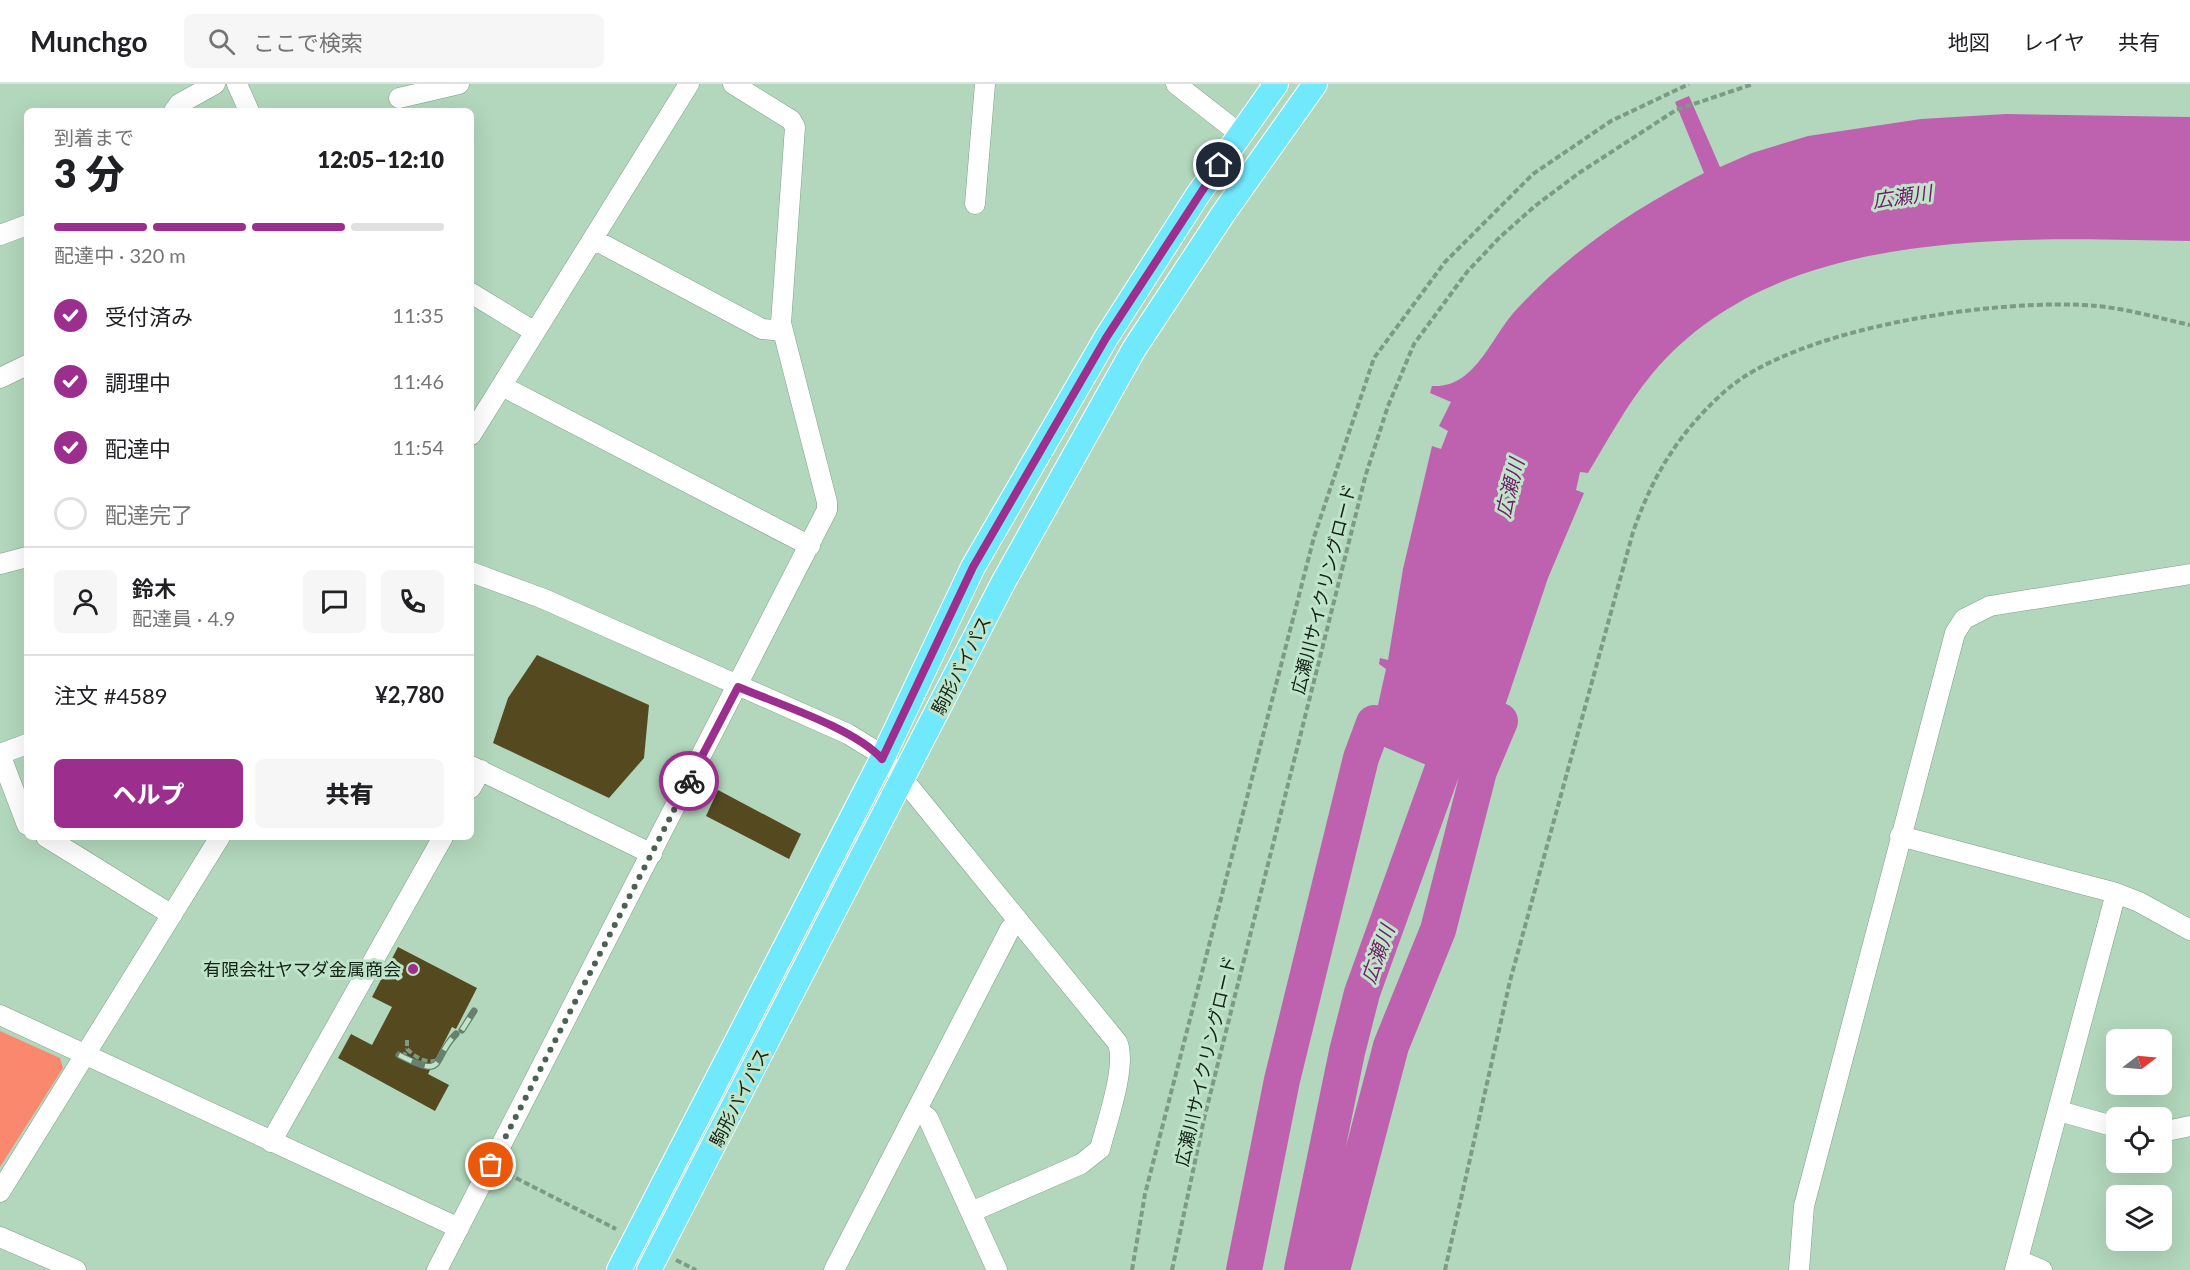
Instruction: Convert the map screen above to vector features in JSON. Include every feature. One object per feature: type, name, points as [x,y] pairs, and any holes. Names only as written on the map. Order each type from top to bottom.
[{"type":"main road","name":"駒形バイパス","points":[[618,1270],[882,759],[973,567],[1106,338],[1197,196],[1276,84]]},
{"type":"main road","name":"駒形バイパス","points":[[650,1270],[1004,581],[1128,359],[1223,214],[1315,84]]},
{"type":"street","points":[[176,108],[179,104],[215,84]]},
{"type":"street","points":[[237,84],[248,108]]},
{"type":"street","points":[[397,98],[459,84]]},
{"type":"street","points":[[474,430],[689,84]]},
{"type":"street","points":[[437,1270],[824,518],[827,502],[781,317],[795,127],[792,120],[733,84]]},
{"type":"street","points":[[975,204],[985,84]]},
{"type":"street","points":[[1176,84],[1240,134]]},
{"type":"street","points":[[1197,196],[1223,214]]},
{"type":"street","points":[[0,235],[24,226]]},
{"type":"street","points":[[593,239],[762,329],[783,331]]},
{"type":"street","points":[[474,295],[535,332]]},
{"type":"street","points":[[0,378],[24,366]]},
{"type":"street","points":[[502,386],[810,546]]},
{"type":"street","points":[[0,564],[24,558]]},
{"type":"street","points":[[474,573],[544,599],[848,734],[874,750],[903,779],[1117,1042],[1121,1050],[1120,1064],[1100,1149],[1096,1154],[1081,1164],[970,1212]]},
{"type":"street","points":[[1799,1270],[1804,1206],[1955,633],[1964,619],[1990,606],[2190,574]]},
{"type":"street","points":[[24,745],[0,754],[24,817]]},
{"type":"street","points":[[476,768],[652,854]]},
{"type":"street","points":[[1900,836],[2116,893],[2189,926]]},
{"type":"street","points":[[51,840],[172,915]]},
{"type":"street","points":[[0,1192],[218,840]]},
{"type":"street","points":[[271,1142],[441,840]]},
{"type":"street","points":[[2042,1270],[2017,1265],[2116,893]]},
{"type":"street","points":[[841,1267],[917,1109],[1010,929],[1018,921]]},
{"type":"street","points":[[0,1015],[459,1228]]},
{"type":"street","points":[[917,1109],[928,1118],[998,1270]]},
{"type":"street","points":[[2059,1111],[2106,1124]]},
{"type":"street","points":[[2172,1130],[2190,1126]]},
{"type":"street","points":[[0,1237],[76,1270]]},
{"type":"path","points":[[1132,1270],[1145,1194],[1314,537],[1374,358],[1444,262],[1533,174],[1611,121],[1689,84]]},
{"type":"path","name":"広瀬川サイクリングロード","points":[[1172,1270],[1204,1119],[1366,474],[1388,406],[1414,344],[1467,272],[1535,206],[1634,136],[1676,110],[1752,84]]},
{"type":"path","points":[[1444,1270],[1510,981],[1633,532],[1647,492],[1665,458],[1724,391],[1752,374],[1784,356],[1818,343],[1896,322],[1956,311],[2030,305],[2096,306],[2190,325]]},
{"type":"path","points":[[403,1058],[407,1049],[406,1040]]},
{"type":"path","points":[[407,1049],[423,1060],[439,1060]]},
{"type":"path","points":[[491,1165],[635,1239]]},
{"type":"shaded area","points":[[0,1031],[60,1058],[63,1068],[0,1167]]},
{"type":"water","points":[[1689,96],[1720,167],[1752,153],[1808,136],[1921,119],[2006,114],[2190,117],[2190,241],[2049,239],[1975,242],[1902,250],[1831,265],[1764,290],[1704,325],[1652,374],[1626,410],[1588,473],[1580,472],[1576,490],[1584,493],[1548,578],[1500,721],[1437,750],[1374,723],[1386,669],[1379,664],[1380,658],[1388,660],[1403,569],[1432,446],[1441,449],[1448,431],[1439,426],[1451,402],[1430,393],[1432,386],[1447,385],[1460,379],[1471,370],[1516,310],[1536,289],[1580,251],[1653,201],[1704,173],[1675,102]]},
{"type":"building","points":[[537,655],[649,705],[644,758],[609,798],[493,743],[508,698]]},
{"type":"building","points":[[718,790],[801,834],[789,859],[706,816]]},
{"type":"building","points":[[398,947],[477,988],[456,1029],[452,1027],[428,1074],[449,1085],[435,1111],[338,1058],[351,1034],[372,1045],[392,1007],[372,997]]},
{"type":"waterway","name":"広瀬川","points":[[1302,1270],[1347,1052],[1362,993],[1457,729],[1464,696]]},
{"type":"waterway","points":[[1244,1270],[1282,1080],[1361,758],[1374,723],[1437,750],[1500,721]]},
{"type":"waterway","points":[[1332,1270],[1391,1046],[1438,930],[1479,771],[1500,721]]},
{"type":"railway","points":[[462,1030],[474,1011]]},
{"type":"railway","points":[[399,1055],[425,1066],[432,1066],[436,1064],[456,1034]]},
{"type":"way so far","points":[[491,1165],[689,781]]},
{"type":"place","name":"有限会社ヤマダ金属商会","points":[[413,969]]},
{"type":"route","points":[[689,781],[738,687],[848,734],[874,750],[882,759],[973,567],[1106,338],[1219,165]]}]
